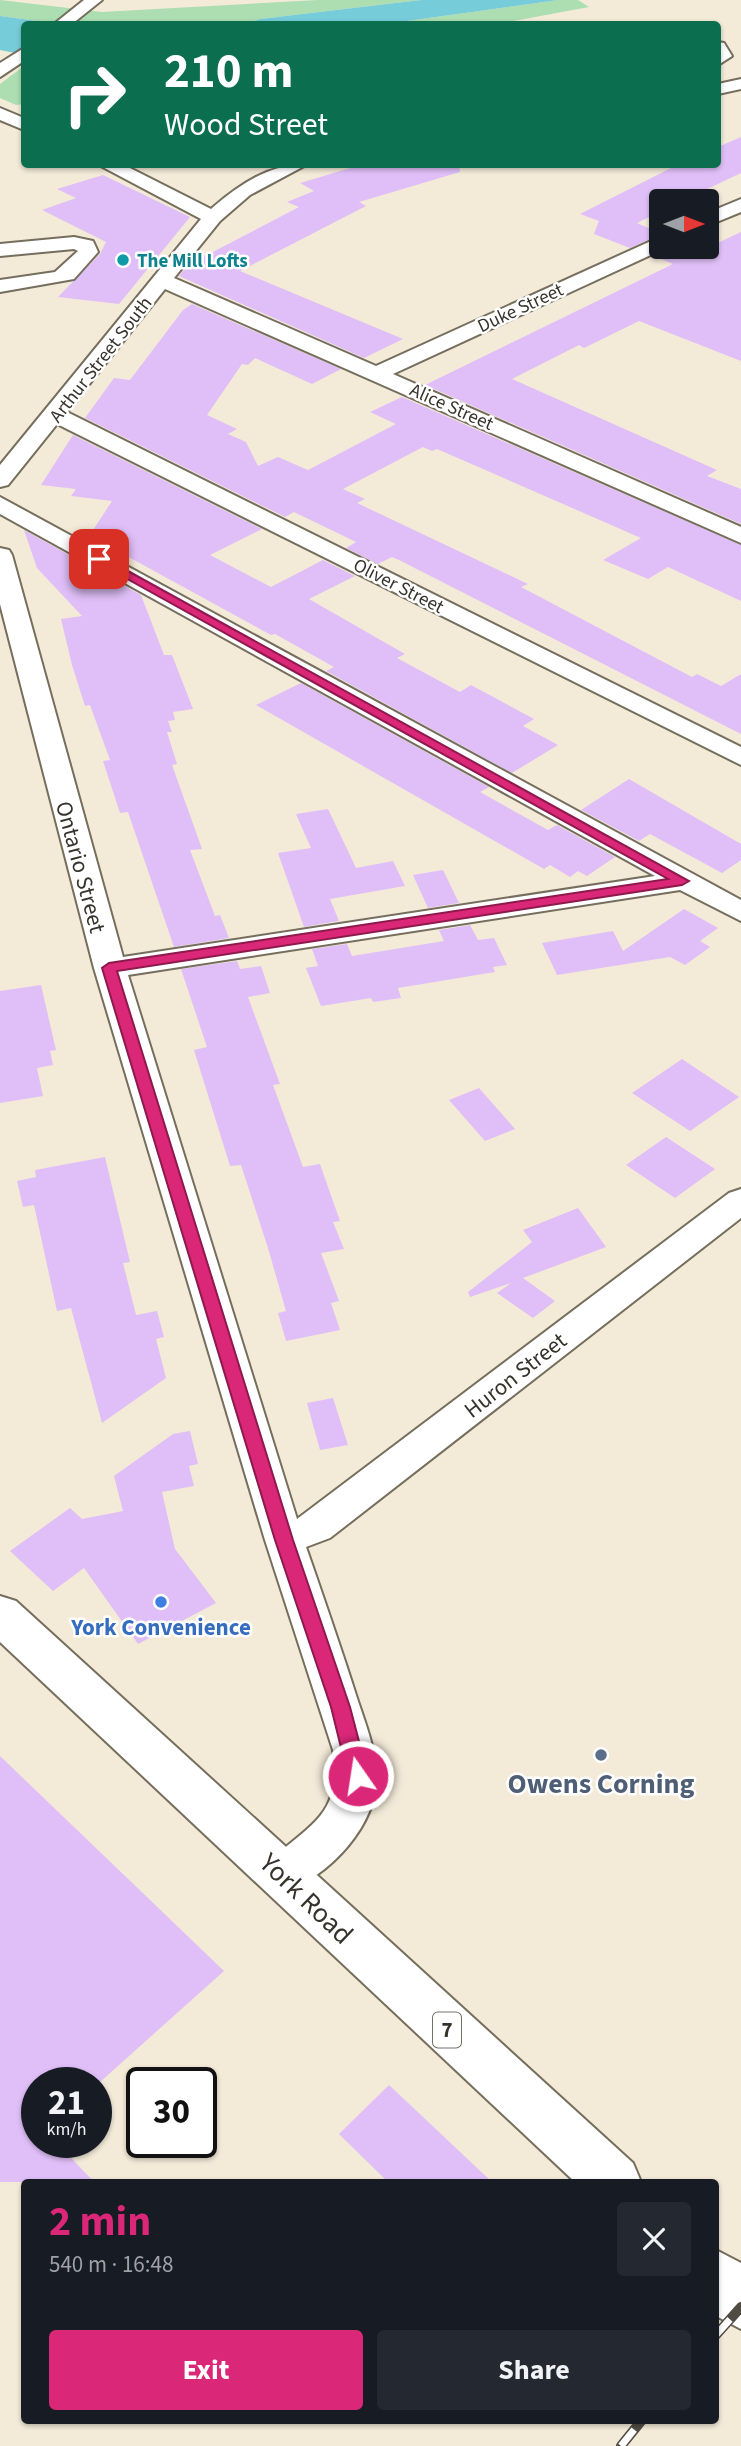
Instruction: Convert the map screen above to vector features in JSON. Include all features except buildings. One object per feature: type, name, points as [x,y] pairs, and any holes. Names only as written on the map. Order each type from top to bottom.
[{"type":"main road","name":"York Road","points":[[0,1614],[611,2179]]},
{"type":"main road","points":[[719,2281],[741,2301]]},
{"type":"street","points":[[67,21],[94,0]]},
{"type":"street","points":[[0,72],[21,56]]},
{"type":"street","points":[[721,88],[741,84]]},
{"type":"street","points":[[0,113],[21,124]]},
{"type":"street","points":[[114,168],[213,217]]},
{"type":"street","name":"Arthur Street South","points":[[0,480],[213,217],[243,191],[283,168]]},
{"type":"street","points":[[719,215],[741,205]]},
{"type":"street","points":[[0,250],[74,243],[86,245],[88,252],[67,275],[0,286]]},
{"type":"street","name":"Duke Street","points":[[379,373],[649,248]]},
{"type":"street","name":"Alice Street","points":[[163,279],[741,536]]},
{"type":"street","name":"Oliver Street","points":[[55,415],[741,757]]},
{"type":"street","points":[[0,504],[741,912]]},
{"type":"street","name":"Ontario Street","points":[[0,555],[14,667],[284,1540],[340,1707],[358,1776],[355,1798],[348,1814],[332,1834],[283,1874]]},
{"type":"street","points":[[109,968],[682,881]]},
{"type":"street","name":"Huron Street","points":[[284,1540],[317,1527],[734,1215]]},
{"type":"green space","points":[[0,0],[102,12],[318,0],[421,0],[254,21],[38,21],[0,16]]},
{"type":"green space","points":[[558,0],[578,0],[589,7],[513,21],[407,21]]},
{"type":"green space","points":[[21,68],[21,104],[0,98],[0,84]]},
{"type":"water","points":[[421,0],[558,0],[407,21],[254,21]]},
{"type":"water","points":[[0,16],[38,21],[21,21],[21,54],[0,50]]},
{"type":"railway","points":[[719,2332],[741,2307]]},
{"type":"railway","points":[[621,2446],[639,2424]]},
{"type":"place","name":"The Mill Lofts","points":[[123,260]]},
{"type":"place","name":"York Convenience","points":[[161,1602]]},
{"type":"place","name":"Owens Corning","points":[[601,1755]]},
{"type":"route","points":[[99,559],[682,881],[109,968],[284,1540],[340,1707],[358,1776]]}]
